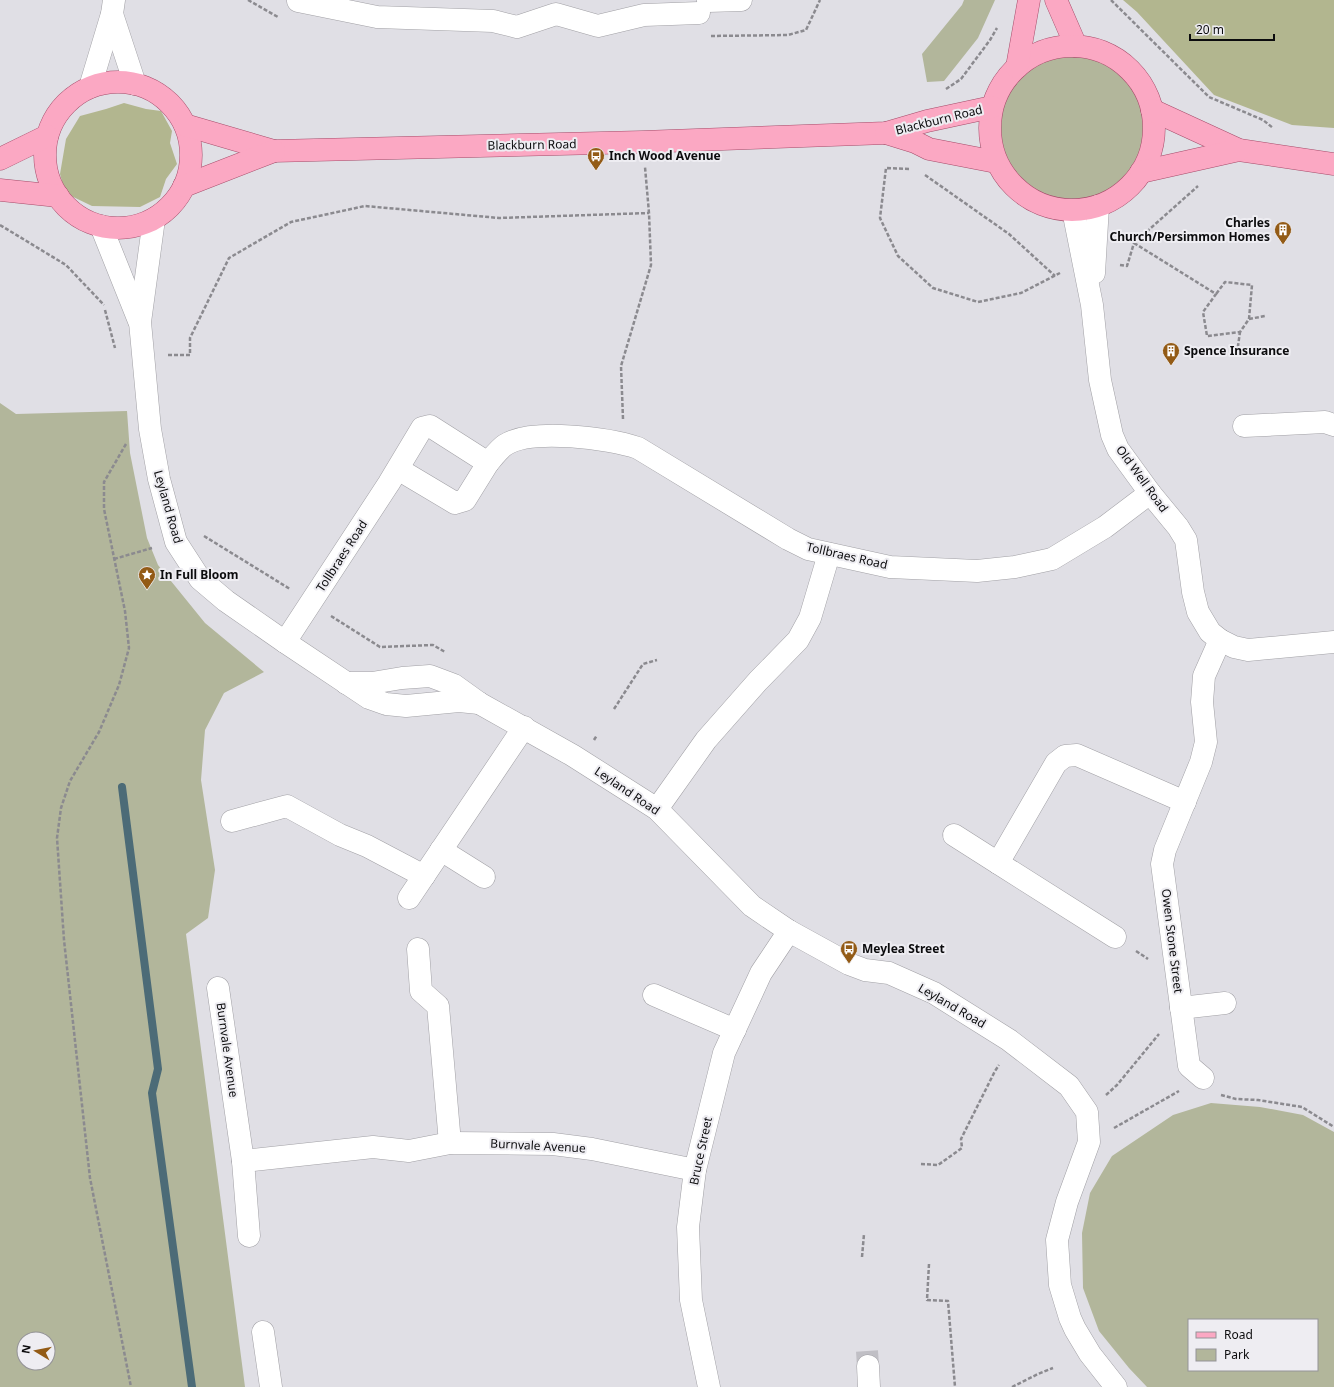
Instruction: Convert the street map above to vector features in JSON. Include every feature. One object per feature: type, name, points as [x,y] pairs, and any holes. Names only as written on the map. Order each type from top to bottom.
[{"type":"main road","points":[[1017,67],[1029,0]]},
{"type":"main road","points":[[1056,0],[1076,46]]},
{"type":"main road","points":[[1076,46],[1100,50],[1126,66],[1144,89],[1152,110],[1154,133],[1151,152],[1141,172],[1129,187],[1118,196],[1098,206],[1073,210],[1049,207],[1030,199],[1013,186],[996,162],[990,135],[992,108],[998,92],[1006,78],[1017,67],[1031,56],[1046,50],[1058,47],[1076,46]]},
{"type":"main road","points":[[120,82],[135,84],[151,90],[166,100],[175,109],[184,125],[190,145],[190,166],[184,186],[175,201],[162,213],[154,219],[137,226],[119,228],[100,226],[87,222],[75,214],[58,196],[48,177],[45,157],[48,136],[57,114],[66,103],[90,87],[120,82]]},
{"type":"main road","name":"Blackburn Road","points":[[184,125],[274,151],[642,142],[886,133],[927,121],[992,108]]},
{"type":"main road","points":[[1152,110],[1239,150],[1334,164]]},
{"type":"main road","name":"Blackburn Road","points":[[886,133],[915,142],[929,149],[996,162]]},
{"type":"main road","points":[[0,159],[48,136]]},
{"type":"main road","points":[[1141,172],[1239,150]]},
{"type":"main road","name":"Blackburn Road","points":[[184,186],[274,151]]},
{"type":"main road","points":[[0,190],[58,196]]},
{"type":"street","points":[[298,1],[378,17],[493,21],[517,27],[556,14],[598,26],[644,15],[704,7],[741,0]]},
{"type":"street","points":[[113,7],[135,84]]},
{"type":"street","points":[[90,87],[113,7]]},
{"type":"street","name":"Old Well Road","points":[[1098,206],[1089,261],[1100,380],[1112,434],[1118,449],[1178,527],[1186,540],[1193,592],[1198,612],[1210,632],[1220,640]]},
{"type":"street","name":"Old Well Road","points":[[1073,210],[1089,261]]},
{"type":"street","name":"Leyland Road","points":[[154,219],[140,322],[150,429],[158,479],[176,542],[200,579],[238,610],[369,698],[386,704],[406,706],[459,701],[479,703]]},
{"type":"street","name":"Leyland Road","points":[[100,226],[140,322]]},
{"type":"street","points":[[1244,426],[1325,422],[1334,425]]},
{"type":"street","name":"Tollbraes Road","points":[[285,642],[398,469],[422,428],[430,426],[488,463]]},
{"type":"street","name":"Tollbraes Road","points":[[398,469],[455,503],[465,500],[488,463],[504,445],[524,437],[560,435],[625,443],[638,448],[788,539],[808,549],[890,567],[977,571],[1015,567],[1052,559],[1105,527],[1150,492]]},
{"type":"street","points":[[657,809],[706,740],[758,681],[798,640],[810,618],[829,554]]},
{"type":"street","points":[[1220,640],[1234,647],[1248,650],[1334,642]]},
{"type":"street","name":"Owen Stone Street","points":[[1203,1078],[1189,1066],[1162,864],[1164,850],[1201,762],[1206,742],[1202,702],[1204,676],[1220,640]]},
{"type":"street","name":"Leyland Road","points":[[346,683],[372,683],[402,678],[430,676],[454,685],[479,703],[572,755],[657,809],[752,906],[789,931],[849,964],[864,970],[888,973],[934,993],[1009,1040],[1063,1081],[1069,1086],[1087,1112]]},
{"type":"street","points":[[409,898],[524,727]]},
{"type":"street","points":[[998,863],[1056,763],[1065,756],[1077,755],[1185,802]]},
{"type":"street","points":[[232,821],[286,806],[340,836],[368,846],[424,876]]},
{"type":"street","points":[[954,835],[1115,937]]},
{"type":"street","points":[[441,850],[484,877]]},
{"type":"street","name":"Bruce Street","points":[[708,1387],[691,1300],[688,1227],[695,1170],[724,1053],[761,973],[789,931]]},
{"type":"street","points":[[418,949],[421,991],[438,1006],[450,1143]]},
{"type":"street","name":"Burnvale Avenue","points":[[218,988],[243,1161],[249,1236]]},
{"type":"street","points":[[654,995],[735,1030]]},
{"type":"street","points":[[1181,1008],[1225,1003]]},
{"type":"street","points":[[1087,1112],[1089,1142],[1067,1202],[1057,1240],[1060,1285],[1075,1329],[1090,1354],[1116,1387]]},
{"type":"street","name":"Burnvale Avenue","points":[[243,1161],[373,1147],[409,1151],[450,1143],[473,1142],[500,1144],[553,1144],[592,1148],[695,1170]]},
{"type":"street","points":[[263,1332],[271,1387]]},
{"type":"path","points":[[1111,0],[1209,97],[1263,120],[1274,129]]},
{"type":"path","points":[[944,90],[961,79],[990,40],[1000,22]]},
{"type":"path","points":[[625,443],[621,366],[651,266],[649,213],[642,142]]},
{"type":"path","points":[[916,170],[929,149]]},
{"type":"path","points":[[1054,276],[1010,234],[916,170],[886,168],[880,218],[898,256],[933,288],[978,302],[1021,293],[1054,276],[1089,261],[1127,266],[1134,243],[1204,181]]},
{"type":"path","points":[[142,356],[190,355],[190,338],[229,258],[291,222],[365,206],[499,218],[649,213]]},
{"type":"path","points":[[0,225],[66,265],[104,305],[116,351]]},
{"type":"path","points":[[1134,243],[1216,294]]},
{"type":"path","points":[[1237,353],[1240,332],[1249,319],[1252,285],[1225,282],[1203,312],[1207,336],[1240,332]]},
{"type":"path","points":[[1249,319],[1265,316]]},
{"type":"path","points":[[129,439],[104,482],[104,509],[125,611],[129,648],[119,685],[99,732],[70,781],[61,808],[57,838],[64,940],[90,1178],[131,1387]]},
{"type":"path","points":[[114,559],[176,542]]},
{"type":"path","points":[[614,709],[644,664],[657,660]]},
{"type":"path","points":[[1115,937],[1150,960],[1174,961]]},
{"type":"path","points":[[1087,1112],[1117,1086],[1181,1008]]},
{"type":"path","points":[[921,1164],[938,1165],[962,1148],[961,1139],[999,1065]]},
{"type":"path","points":[[1089,1142],[1203,1078],[1216,1094],[1236,1099],[1258,1100],[1302,1107],[1334,1127]]},
{"type":"path","points":[[862,1257],[864,1234]]},
{"type":"path","points":[[929,1264],[927,1300],[948,1301],[955,1387]]},
{"type":"path","points":[[1012,1387],[1053,1368]]},
{"type":"green space","points":[[964,0],[995,0],[978,38],[944,81],[927,82],[922,54],[962,5]]},
{"type":"green space","points":[[1123,0],[1334,0],[1334,128],[1292,125],[1214,95],[1137,12]]},
{"type":"green space","points":[[1072,55],[1086,57],[1107,64],[1119,72],[1129,82],[1140,101],[1146,129],[1144,143],[1137,164],[1129,176],[1119,186],[1100,197],[1072,203],[1058,201],[1037,194],[1025,186],[1015,176],[1004,157],[998,129],[1000,115],[1007,94],[1015,82],[1025,72],[1044,61]]},
{"type":"green space","points":[[124,103],[146,109],[161,111],[172,131],[170,143],[177,164],[166,179],[160,197],[140,207],[92,206],[65,193],[60,174],[66,139],[80,116]]},
{"type":"green space","points":[[0,403],[16,414],[127,411],[130,453],[147,538],[158,565],[205,623],[264,672],[224,693],[205,730],[201,780],[215,870],[208,918],[186,934],[245,1387],[0,1387]]},
{"type":"green space","points":[[1211,1103],[1260,1107],[1303,1115],[1334,1132],[1334,1387],[1147,1387],[1129,1368],[1099,1331],[1083,1288],[1082,1233],[1090,1193],[1112,1156],[1173,1115]]},
{"type":"waterway","points":[[122,787],[158,1069],[152,1093],[192,1387]]},
{"type":"tunnel","points":[[867,1351],[868,1366]]},
{"type":"place","name":"Inch Wood Avenue","points":[[596,171]]},
{"type":"place","name":"Charles Church/Persimmon Homes","points":[[1283,245]]},
{"type":"place","name":"Spence Insurance","points":[[1171,366]]},
{"type":"place","name":"In Full Bloom","points":[[147,590]]},
{"type":"place","name":"Meylea Street","points":[[849,964]]}]
